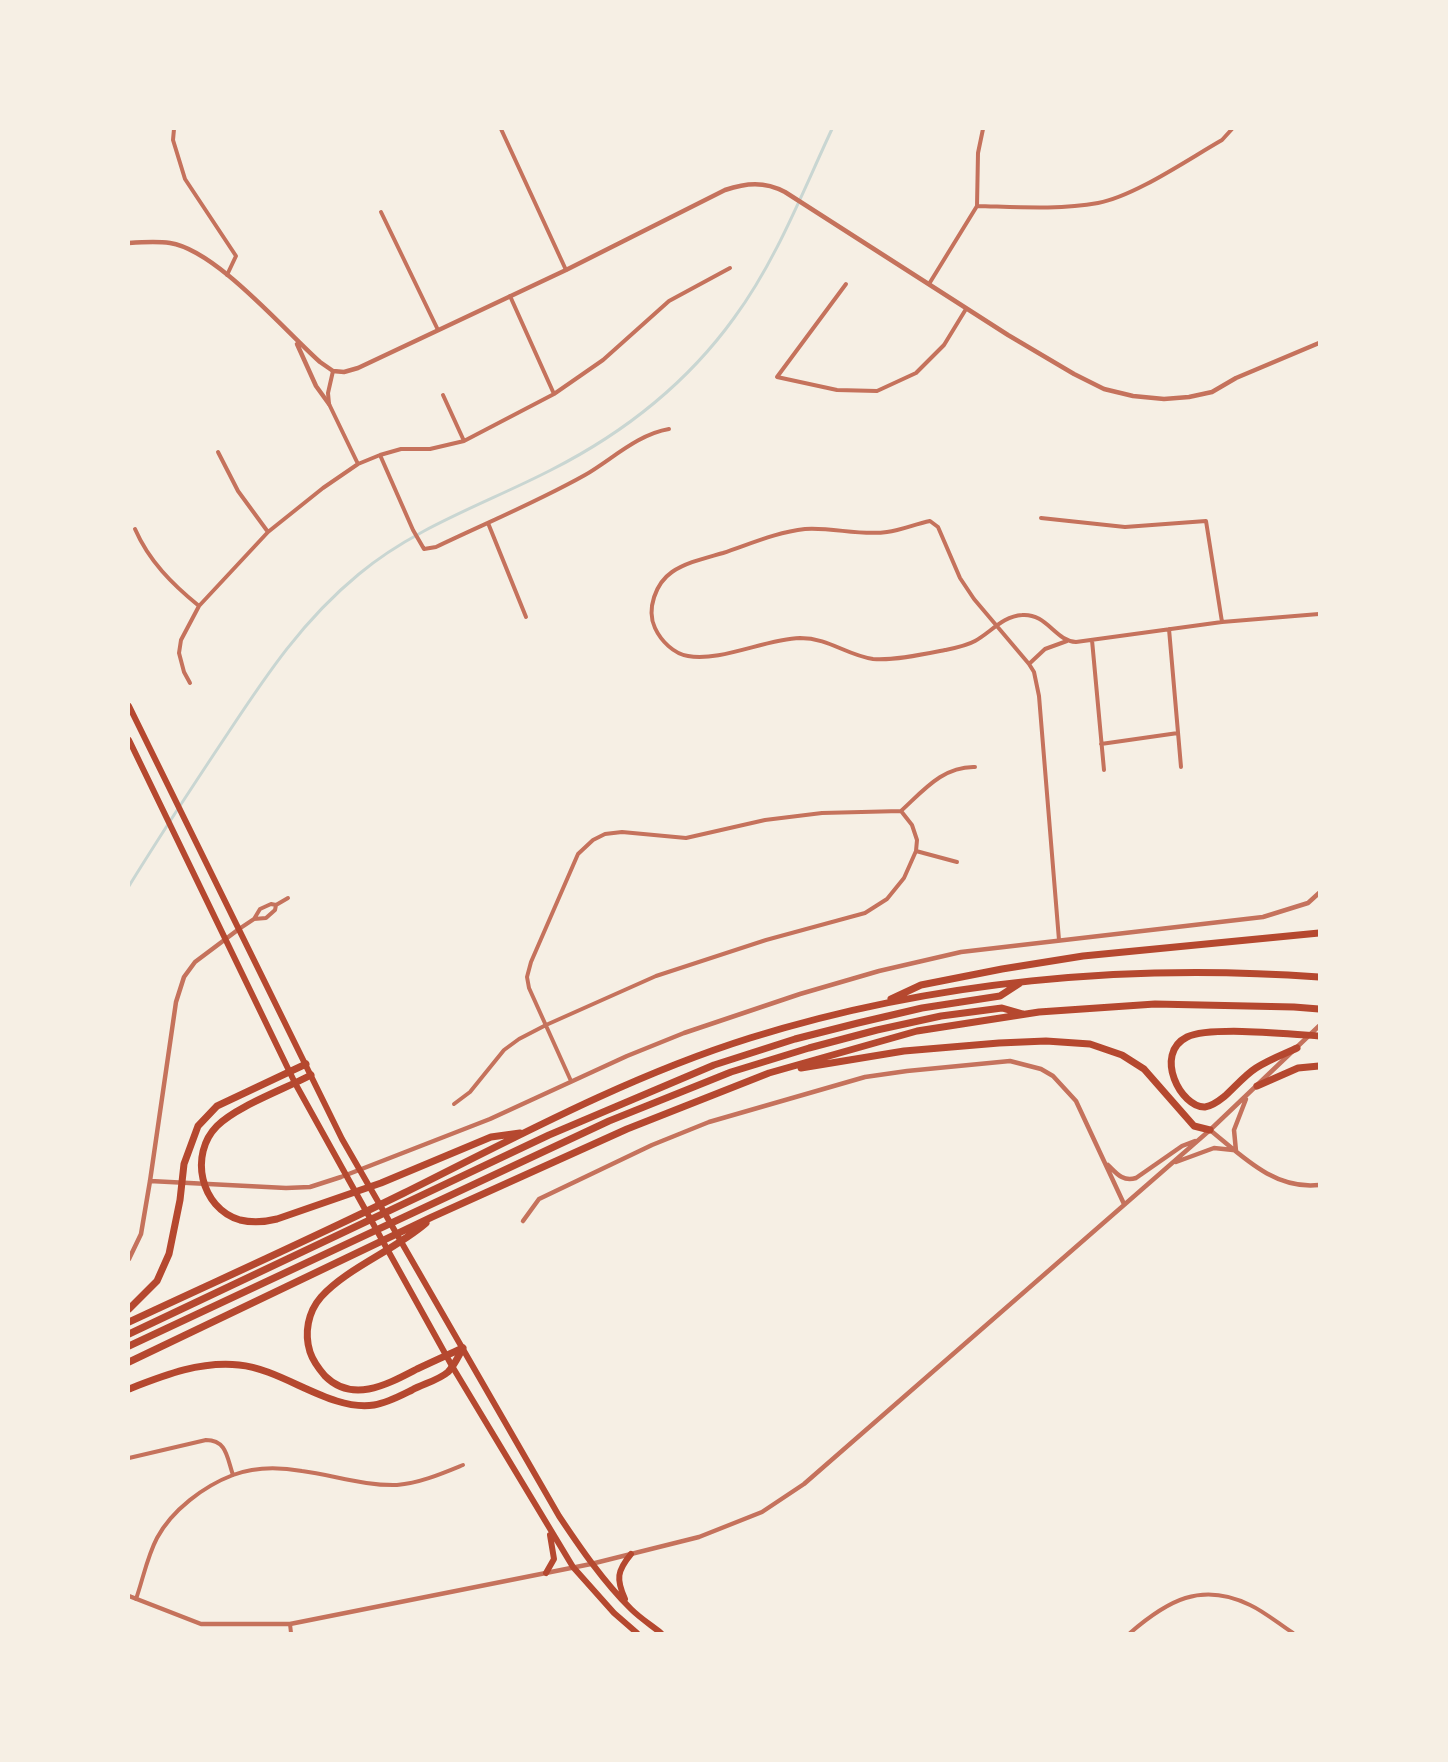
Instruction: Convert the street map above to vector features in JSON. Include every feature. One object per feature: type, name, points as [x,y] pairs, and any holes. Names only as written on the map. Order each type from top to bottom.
[{"type":"highway","points":[[880,1003],[921,985],[1002,969],[1095,955],[1319,933]]},
{"type":"highway","points":[[129,1322],[359,1215],[600,1097],[747,1039],[815,1019],[880,1003],[1022,982],[1099,974],[1266,973],[1319,977]]},
{"type":"highway","points":[[129,1334],[549,1135],[714,1065],[795,1039],[858,1023],[922,1008],[1000,996],[1022,982]]},
{"type":"highway","points":[[129,1362],[432,1217],[627,1129],[769,1073],[917,1031],[1026,1015],[1155,1004],[1294,1007],[1319,1010]]},
{"type":"highway","points":[[129,1346],[609,1121],[730,1072],[866,1033],[941,1016],[1002,1008],[1026,1015]]},
{"type":"highway","points":[[1297,1048],[1256,1068],[1218,1102],[1205,1107],[1194,1103],[1185,1094],[1176,1084],[1171,1071],[1171,1057],[1178,1044],[1187,1037],[1228,1032],[1319,1036]]},
{"type":"highway","points":[[769,1073],[904,1051],[1034,1042],[1090,1044],[1122,1055],[1144,1069],[1194,1126],[1210,1130]]},
{"type":"highway","points":[[129,1309],[158,1281],[168,1254],[180,1200],[184,1164],[198,1126],[217,1106],[306,1064]]},
{"type":"highway","points":[[1257,1086],[1298,1068],[1319,1066]]},
{"type":"highway","points":[[311,1075],[229,1115],[208,1136],[201,1161],[201,1175],[211,1198],[229,1215],[250,1222],[264,1222],[381,1183],[491,1137],[526,1132]]},
{"type":"highway","points":[[432,1217],[410,1237],[332,1286],[310,1314],[307,1328],[308,1344],[312,1358],[330,1381],[354,1391],[368,1391],[383,1387],[463,1348]]},
{"type":"highway","points":[[129,1389],[165,1375],[202,1365],[241,1365],[268,1371],[340,1402],[373,1406],[387,1402],[449,1371],[463,1348]]},
{"type":"main road","points":[[129,706],[342,1139],[559,1516],[591,1564],[630,1608],[661,1633]]},
{"type":"main road","points":[[129,740],[295,1083],[452,1366],[573,1567],[614,1613],[634,1631]]},
{"type":"main road","points":[[546,1573],[554,1559],[553,1545],[547,1526]]},
{"type":"main road","points":[[630,1608],[620,1587],[618,1575],[631,1554]]},
{"type":"street","points":[[174,129],[173,140],[185,179],[236,256],[227,275]]},
{"type":"street","points":[[501,129],[566,270]]},
{"type":"street","points":[[929,284],[977,207],[978,153],[982,129]]},
{"type":"street","points":[[977,207],[1053,207],[1099,203],[1130,193],[1221,140],[1232,129]]},
{"type":"street","points":[[129,243],[171,243],[191,250],[211,261],[296,341],[333,371],[344,372],[358,368],[566,270],[724,190],[744,184],[760,184],[776,187],[793,197],[966,309],[1074,374],[1104,389],[1133,396],[1164,399],[1189,397],[1212,392],[1236,378],[1319,343]]},
{"type":"street","points":[[381,212],[438,330]]},
{"type":"street","points":[[190,682],[184,672],[179,653],[182,640],[199,606],[268,532],[337,477],[358,464],[401,449],[430,449],[464,441],[554,394],[603,360],[669,301],[730,268]]},
{"type":"street","points":[[846,284],[777,377],[837,390],[877,391],[916,373],[944,345],[966,309]]},
{"type":"street","points":[[510,296],[554,394]]},
{"type":"street","points":[[296,341],[316,386],[329,404],[358,464]]},
{"type":"street","points":[[329,404],[328,393],[333,371]]},
{"type":"street","points":[[443,395],[464,441]]},
{"type":"street","points":[[380,455],[418,540],[424,549],[436,548],[583,476],[651,434],[669,429]]},
{"type":"street","points":[[219,452],[238,491],[268,532]]},
{"type":"street","points":[[1041,518],[1125,528],[1206,521],[1222,622]]},
{"type":"street","points":[[1059,940],[1039,696],[1034,672],[1029,664],[996,626],[974,599],[960,578],[938,527],[930,521],[885,532],[826,528],[781,533],[687,564],[671,573],[654,596],[651,619],[664,642],[675,651],[687,656],[714,655],[799,638],[829,642],[855,654],[874,659],[922,654],[976,641],[996,626],[1020,615],[1029,615],[1047,623],[1067,641]]},
{"type":"street","points":[[488,523],[526,617]]},
{"type":"street","points":[[135,529],[149,557],[182,592],[199,606]]},
{"type":"street","points":[[1029,664],[1045,650],[1067,641],[1092,640],[1222,622],[1319,614]]},
{"type":"street","points":[[1169,629],[1181,767]]},
{"type":"street","points":[[1092,640],[1104,770]]},
{"type":"street","points":[[1101,744],[1178,733]]},
{"type":"street","points":[[571,1081],[527,977],[531,962],[578,854],[593,840],[605,834],[622,832],[686,838],[765,820],[799,815],[901,812],[929,785],[947,772],[963,767],[975,767]]},
{"type":"street","points":[[454,1104],[470,1092],[504,1050],[546,1025],[656,976],[766,940],[865,913],[887,898],[904,878],[916,851],[917,840],[912,825],[901,812]]},
{"type":"street","points":[[916,851],[957,862]]},
{"type":"street","points":[[150,1181],[286,1188],[310,1187],[341,1178],[490,1119],[627,1056],[684,1033],[800,994],[879,971],[961,952],[1263,917],[1308,903],[1319,893]]},
{"type":"street","points":[[129,1259],[141,1234],[176,1002],[184,977],[195,962],[254,919],[260,909],[271,904],[276,905],[288,898]]},
{"type":"street","points":[[254,919],[266,918],[275,910],[276,905]]},
{"type":"street","points":[[129,1596],[201,1624],[290,1624],[591,1564],[699,1537],[762,1512],[804,1484],[1210,1130],[1319,1026]]},
{"type":"street","points":[[523,1221],[539,1199],[635,1152],[709,1122],[865,1077],[1010,1061],[1041,1069],[1053,1076],[1076,1101],[1124,1204]]},
{"type":"street","points":[[1236,1151],[1234,1130],[1247,1096]]},
{"type":"street","points":[[1210,1130],[1275,1179],[1300,1185],[1319,1185]]},
{"type":"street","points":[[1104,1161],[1123,1179],[1130,1180],[1182,1146],[1198,1140]]},
{"type":"street","points":[[1172,1163],[1214,1148],[1236,1151]]},
{"type":"street","points":[[129,1458],[206,1440],[215,1440],[223,1446],[233,1475]]},
{"type":"street","points":[[136,1600],[151,1554],[164,1528],[194,1497],[233,1475],[265,1469],[301,1470],[370,1483],[396,1485],[428,1479],[463,1465]]},
{"type":"street","points":[[1130,1633],[1153,1613],[1175,1600],[1201,1594],[1227,1596],[1252,1605],[1293,1633]]},
{"type":"street","points":[[290,1624],[291,1633]]},
{"type":"waterway","points":[[129,886],[190,790],[272,669],[303,629],[339,592],[381,557],[427,529],[551,470],[603,440],[652,405],[696,364],[734,318],[763,273],[788,226],[832,129]]}]
